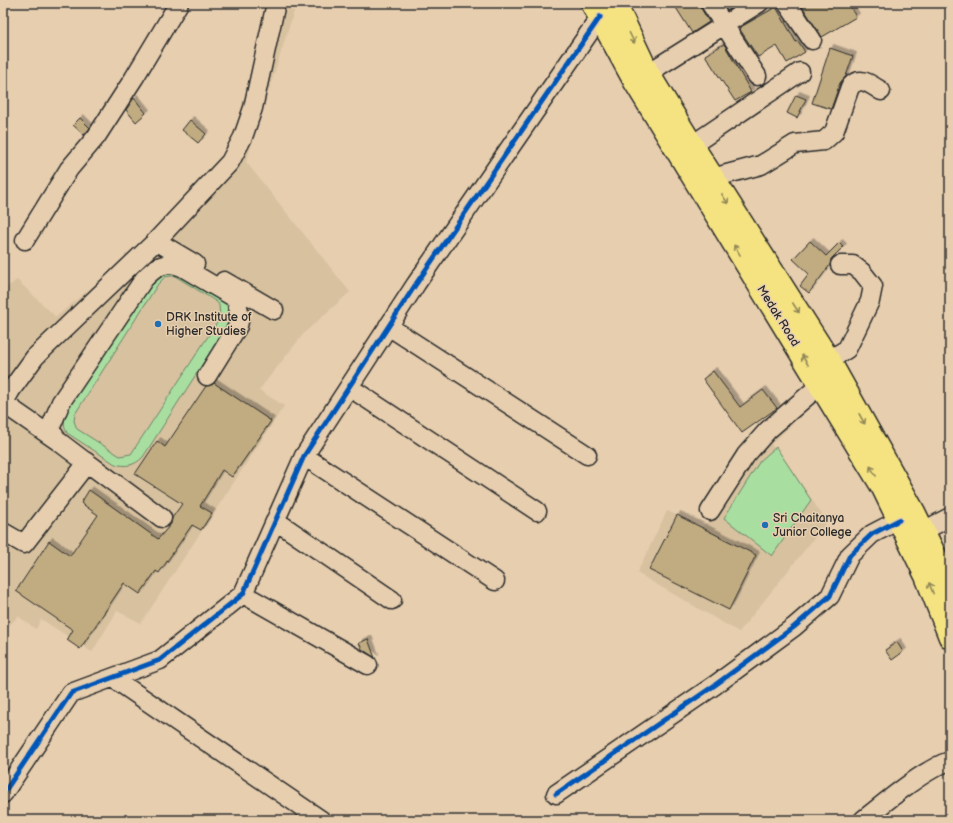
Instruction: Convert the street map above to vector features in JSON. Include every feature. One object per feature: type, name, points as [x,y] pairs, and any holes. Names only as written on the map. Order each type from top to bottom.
[{"type":"main road","name":"Medak Road","points":[[602,8],[648,72],[712,178],[829,360],[923,531],[950,592]]},
{"type":"main road","name":"Medak Road","points":[[602,8],[635,82],[882,488],[926,576],[950,637]]},
{"type":"street","points":[[24,240],[69,169],[96,137],[179,3]]},
{"type":"street","points":[[162,518],[85,461],[3,404],[10,390],[35,357],[156,241],[230,162],[243,137],[253,108],[276,3]]},
{"type":"street","points":[[710,3],[757,76]]},
{"type":"street","points":[[648,72],[760,3]]},
{"type":"street","points":[[787,3],[812,40]]},
{"type":"street","points":[[3,794],[71,693],[160,660],[243,594],[304,456],[388,326],[602,8]]},
{"type":"street","points":[[692,145],[800,72]]},
{"type":"street","points":[[712,178],[747,170],[761,165],[795,144],[824,141],[834,132],[850,87],[854,82],[860,80],[881,91]]},
{"type":"street","points":[[156,241],[274,310]]},
{"type":"street","points":[[58,442],[50,429],[61,402],[144,279],[152,270],[165,264],[174,264],[188,271],[234,298],[238,306],[240,320],[238,326],[207,376]]},
{"type":"street","points":[[829,360],[847,349],[870,301],[873,286],[862,272],[853,265],[840,264]]},
{"type":"street","points":[[388,326],[587,455]]},
{"type":"street","points":[[710,511],[750,450],[768,430],[820,385]]},
{"type":"street","points":[[349,387],[537,511]]},
{"type":"street","points":[[304,456],[495,582]]},
{"type":"street","points":[[3,532],[24,544],[87,463],[85,461]]},
{"type":"street","points":[[923,531],[950,517]]},
{"type":"street","points":[[556,794],[715,685],[794,627],[830,596],[850,555],[872,534],[899,520]]},
{"type":"street","points":[[276,521],[392,600]]},
{"type":"street","points":[[243,594],[368,665]]},
{"type":"street","points":[[113,678],[321,820]]},
{"type":"street","points":[[863,820],[888,800],[940,764],[950,761]]},
{"type":"shaded area","name":"DRK Institute of Higher Studies","points":[[268,3],[291,3],[290,10],[294,11],[246,162],[350,292],[305,332],[259,390],[284,406],[141,623],[117,611],[92,652],[41,619],[36,629],[18,616],[7,628],[3,624],[3,290],[17,280],[56,317],[144,244],[229,157]]},
{"type":"shaded area","name":"Sri Chaitanya Junior College","points":[[787,416],[793,424],[771,444],[774,448],[776,447],[827,522],[739,632],[637,573],[667,511],[703,527],[743,478],[733,462]]},
{"type":"green space","points":[[165,267],[226,296],[231,314],[229,323],[143,457],[133,464],[119,465],[115,464],[67,433],[64,420],[68,408],[153,275]],"holes":[[[175,276],[217,302],[219,305],[220,318],[131,454],[120,456],[77,429],[74,421],[75,414],[158,284],[165,277]]]},
{"type":"green space","points":[[776,447],[811,500],[772,556],[724,518],[760,461]]},
{"type":"building","points":[[673,3],[698,3],[709,22],[692,33]]},
{"type":"building","points":[[722,3],[739,3],[727,11]]},
{"type":"building","points":[[800,3],[848,3],[856,17],[822,37]]},
{"type":"building","points":[[776,7],[796,42],[798,41],[805,52],[787,63],[777,46],[758,57],[739,28]]},
{"type":"building","points":[[724,44],[751,92],[735,101],[705,55]]},
{"type":"building","points":[[830,48],[853,56],[846,76],[840,83],[831,109],[812,103]]},
{"type":"building","points":[[796,95],[806,99],[797,118],[787,113]]},
{"type":"building","points":[[134,98],[146,113],[136,122],[126,110]]},
{"type":"building","points":[[80,118],[90,128],[84,135],[73,125]]},
{"type":"building","points":[[190,120],[206,134],[198,143],[182,130]]},
{"type":"building","points":[[810,241],[826,256],[839,243],[843,247],[831,259],[830,265],[809,293],[800,286],[809,274],[793,259]]},
{"type":"building","points":[[713,371],[740,407],[763,390],[777,408],[742,433],[703,379]]},
{"type":"building","points":[[214,383],[271,421],[232,477],[222,470],[200,506],[212,513],[201,530],[192,525],[159,573],[156,571],[140,594],[124,583],[80,649],[67,640],[73,630],[16,591],[49,541],[70,556],[98,515],[81,503],[89,490],[158,539],[171,524],[172,518],[182,504],[135,474],[157,441],[165,447],[206,386]]},
{"type":"building","points":[[677,515],[756,555],[729,610],[649,570]]},
{"type":"building","points":[[368,639],[375,658],[362,649],[359,643]]},
{"type":"building","points":[[897,642],[903,652],[892,660],[885,650]]},
{"type":"cycle path","points":[[3,794],[71,693],[160,660],[243,594],[304,456],[416,284],[600,17]]},
{"type":"cycle path","points":[[556,794],[715,685],[794,627],[830,596],[850,555],[872,534],[899,520]]},
{"type":"place","name":"DRK Institute of Higher Studies","points":[[158,324]]},
{"type":"place","name":"Sri Chaitanya Junior College","points":[[765,525]]}]
